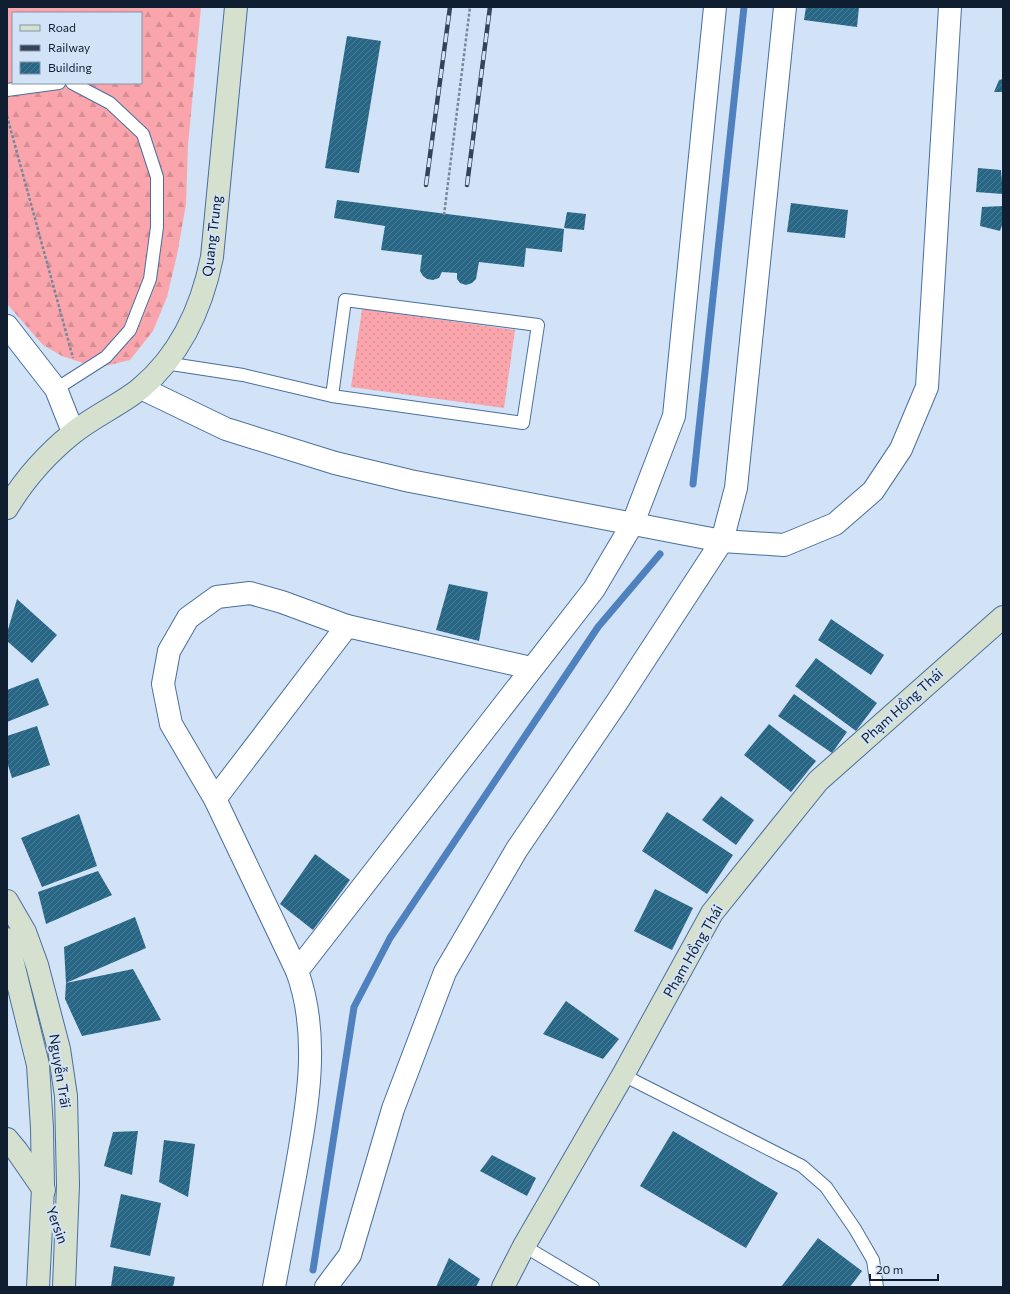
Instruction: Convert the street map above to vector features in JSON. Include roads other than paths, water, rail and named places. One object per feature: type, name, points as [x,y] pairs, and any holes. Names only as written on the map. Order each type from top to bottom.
[{"type":"main road","name":"Quang Trung","points":[[73,432],[141,388],[165,363],[180,342],[192,322],[201,301],[208,279],[212,257],[236,7]]},
{"type":"main road","points":[[7,508],[31,475],[73,432]]},
{"type":"main road","name":"Phạm Hồng Thái","points":[[503,1287],[524,1246],[623,1076],[712,913],[818,781],[1003,617]]},
{"type":"main road","name":"Nguyễn Trãi","points":[[7,901],[25,932],[37,965],[59,1049],[66,1096],[68,1185],[66,1249]]},
{"type":"main road","name":"Nguyễn Trãi","points":[[7,939],[38,1065],[42,1128],[43,1188]]},
{"type":"main road","name":"Yersin","points":[[7,1139],[43,1188],[66,1249],[64,1287]]},
{"type":"main road","name":"Yersin","points":[[38,1287],[43,1188]]},
{"type":"street","points":[[297,971],[594,589],[632,523],[674,416],[715,7]]},
{"type":"street","points":[[326,1287],[350,1255],[393,1109],[445,972],[517,849],[617,702],[722,541],[736,488],[785,7]]},
{"type":"street","points":[[141,388],[226,429],[335,463],[410,481],[722,541],[784,544],[835,524],[872,491],[901,449],[926,387],[950,7]]},
{"type":"street","points":[[7,326],[56,390],[73,432]]},
{"type":"street","points":[[274,1287],[306,1116],[311,1046],[303,988],[297,971],[215,799],[171,724],[163,684],[169,651],[188,618],[217,596],[250,593],[282,602],[347,626],[532,668]]},
{"type":"street","points":[[215,799],[347,626]]},
{"type":"lane","points":[[7,90],[52,84]]},
{"type":"lane","points":[[56,390],[106,357],[130,330],[150,279],[157,227],[156,177],[143,134],[110,104],[74,84]]},
{"type":"lane","points":[[165,363],[243,376],[332,396],[523,423],[538,325],[346,300],[332,396]]},
{"type":"lane","points":[[623,1076],[802,1166],[826,1187],[855,1229],[873,1260],[877,1287]]},
{"type":"lane","points":[[524,1246],[593,1287]]},
{"type":"waterway","points":[[693,484],[744,7]]},
{"type":"waterway","points":[[313,1270],[354,1007],[390,938],[598,627],[660,554]]},
{"type":"railway","points":[[426,185],[450,7]]},
{"type":"railway","points":[[467,185],[490,7]]}]
